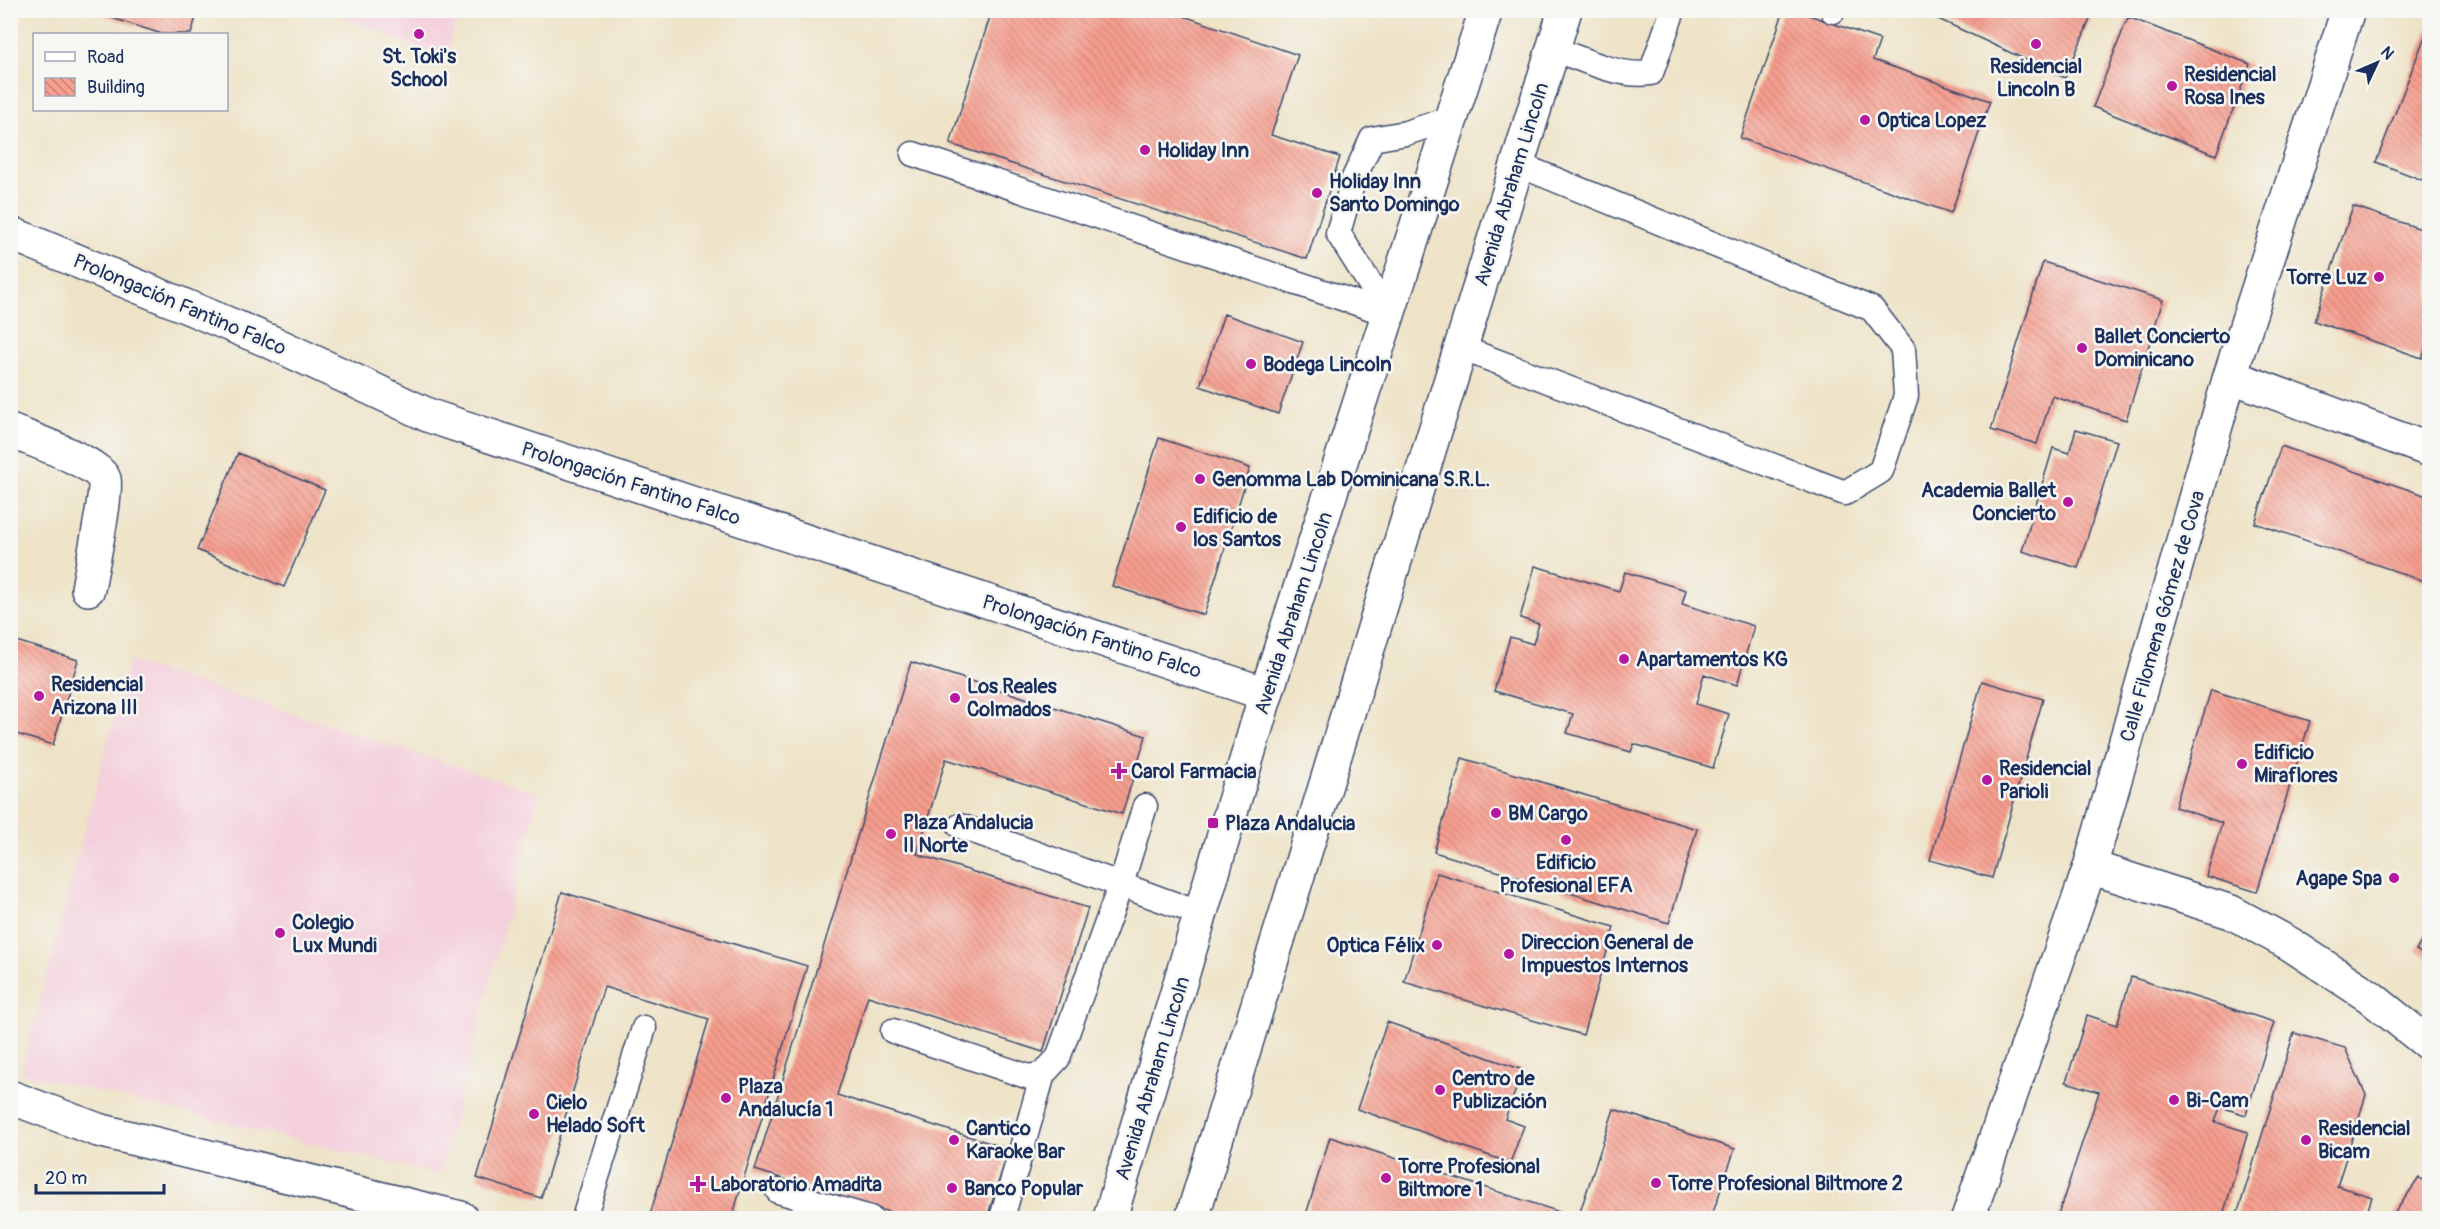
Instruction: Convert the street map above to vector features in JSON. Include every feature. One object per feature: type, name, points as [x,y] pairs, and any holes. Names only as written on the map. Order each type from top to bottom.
[{"type":"street","name":"Avenida Abraham Lincoln","points":[[1110,1218],[1266,694],[1486,10]]},
{"type":"street","name":"Avenida Abraham Lincoln","points":[[1192,1218],[1565,10]]},
{"type":"street","name":"Calle Filomena Gómez de Cova","points":[[1968,1218],[2090,867],[2230,376],[2348,10]]},
{"type":"street","name":"Prolongación Fantino Falco","points":[[10,233],[269,341],[430,416],[1266,694]]},
{"type":"street","points":[[2230,376],[2430,450]]},
{"type":"street","points":[[10,430],[94,466],[104,478],[104,495],[88,589]]},
{"type":"street","points":[[2090,867],[2230,912],[2290,944],[2369,996],[2430,1045]]},
{"type":"street","points":[[10,1097],[98,1130],[461,1218]]},
{"type":"lane","points":[[1553,49],[1623,72],[1638,75],[1651,73],[1673,10]]},
{"type":"lane","points":[[1389,314],[1338,233],[1354,178],[1372,139],[1406,133],[1452,118]]},
{"type":"lane","points":[[913,154],[1389,314]]},
{"type":"lane","points":[[1461,348],[1845,493],[1881,471],[1905,396],[1903,349],[1872,309],[1517,164]]},
{"type":"lane","points":[[1002,1218],[1043,1074],[1058,1058],[1121,884],[1145,806]]},
{"type":"lane","points":[[960,826],[1201,914]]},
{"type":"lane","points":[[584,1218],[644,1028]]},
{"type":"lane","points":[[893,1031],[1029,1077],[1043,1074]]},
{"type":"lane","points":[[778,1191],[870,1218]]},
{"type":"shaded area","name":"St. Toki's School","points":[[328,11],[459,11],[445,58]]},
{"type":"shaded area","name":"Colegio Lux Mundi","points":[[129,661],[539,793],[440,1175],[21,1073]]},
{"type":"building","points":[[87,10],[198,10],[191,33],[159,33]]},
{"type":"building","name":"Holiday Inn","points":[[992,10],[1166,10],[1298,55],[1271,135],[1340,157],[1307,259],[950,144]]},
{"type":"building","name":"Optica Lopez","points":[[1784,10],[1795,10],[1880,40],[1873,60],[1990,101],[1951,213],[1740,138]]},
{"type":"building","name":"Residencial Lincoln B","points":[[1919,10],[2094,10],[2065,78]]},
{"type":"building","name":"Residencial Rosa Ines","points":[[2128,17],[2250,64],[2216,155],[2093,107]]},
{"type":"building","points":[[2430,26],[2430,183],[2376,162]]},
{"type":"building","name":"Torre Luz","points":[[2353,206],[2430,232],[2430,336],[2422,358],[2314,321]]},
{"type":"building","name":"Ballet Concierto Dominicano","points":[[2043,262],[2163,300],[2126,420],[2052,396],[2037,444],[1991,430]]},
{"type":"building","name":"Bodega Lincoln","points":[[1224,314],[1303,342],[1278,414],[1200,386]]},
{"type":"building","name":"Academia Ballet Concierto","points":[[2076,429],[2117,441],[2078,568],[2022,551],[2053,448],[2069,453]]},
{"type":"building","name":"Edificio de los Santos","points":[[1159,438],[1250,468],[1204,615],[1112,586]]},
{"type":"building","points":[[2281,446],[2430,497],[2430,583],[2255,523]]},
{"type":"building","points":[[238,453],[325,490],[284,587],[197,550]]},
{"type":"building","name":"Apartamentos KG","points":[[1535,566],[1619,591],[1625,572],[1686,590],[1682,604],[1754,626],[1737,685],[1704,674],[1696,704],[1729,714],[1713,768],[1634,744],[1631,752],[1567,733],[1573,714],[1494,691],[1510,637],[1533,644],[1539,624],[1520,618]]},
{"type":"building","name":"Residencial Arizona III","points":[[10,639],[78,660],[53,745],[10,732]]},
{"type":"building","points":[[911,662],[1146,736],[1122,814],[946,759],[917,854],[1088,908],[1043,1052],[868,996],[837,1095],[1009,1149],[987,1218],[909,1218],[755,1170]]},
{"type":"building","name":"Residencial Parioli","points":[[1982,681],[2043,699],[1992,878],[1930,860]]},
{"type":"building","name":"Edificio Miraflores","points":[[2211,690],[2310,721],[2257,892],[2206,876],[2222,823],[2175,807]]},
{"type":"building","name":"Edificio Profesional EFA","points":[[1462,758],[1697,829],[1669,923],[1434,852]]},
{"type":"building","name":"Direccion General de Impuestos Internos","points":[[1437,873],[1614,927],[1583,1035],[1404,982]]},
{"type":"building","name":"Plaza Andalucía 1","points":[[562,892],[807,966],[732,1218],[649,1218],[709,1019],[604,987],[541,1198],[477,1178]]},
{"type":"building","points":[[2430,928],[2430,959],[2416,950]]},
{"type":"building","name":"Bi-Cam","points":[[2131,977],[2274,1022],[2246,1115],[2220,1107],[2215,1122],[2248,1132],[2222,1218],[2057,1218],[2099,1092],[2066,1082],[2087,1015],[2117,1025]]},
{"type":"building","name":"Centro de Publización","points":[[1387,1022],[1523,1070],[1505,1119],[1524,1126],[1510,1163],[1357,1109]]},
{"type":"building","name":"Residencial Bicam","points":[[2294,1033],[2345,1048],[2366,1095],[2337,1186],[2372,1197],[2365,1218],[2236,1218]]},
{"type":"building","name":"Torre Profesional Biltmore 2","points":[[1614,1109],[1735,1149],[1711,1218],[1578,1218]]},
{"type":"building","name":"Torre Profesional Biltmore 1","points":[[1330,1137],[1578,1218],[1305,1218]]},
{"type":"building","points":[[2419,1178],[2430,1185],[2430,1218],[2391,1218]]},
{"type":"place","name":"St. Toki's School","points":[[419,34]]},
{"type":"place","name":"Residencial Lincoln B","points":[[2036,44]]},
{"type":"place","name":"Residencial Rosa Ines","points":[[2172,86]]},
{"type":"place","name":"Optica Lopez","points":[[1865,120]]},
{"type":"place","name":"Holiday Inn","points":[[1145,150]]},
{"type":"place","name":"Holiday Inn Santo Domingo","points":[[1317,193]]},
{"type":"place","name":"Torre Luz","points":[[2379,277]]},
{"type":"place","name":"Ballet Concierto Dominicano","points":[[2082,348]]},
{"type":"place","name":"Bodega Lincoln","points":[[1251,364]]},
{"type":"place","name":"Genomma Lab Dominicana S.R.L.","points":[[1200,479]]},
{"type":"place","name":"Academia Ballet Concierto","points":[[2068,502]]},
{"type":"place","name":"Edificio de los Santos","points":[[1181,527]]},
{"type":"place","name":"Apartamentos KG","points":[[1624,659]]},
{"type":"place","name":"Residencial Arizona III","points":[[39,696]]},
{"type":"place","name":"Los Reales Colmados","points":[[955,698]]},
{"type":"place","name":"Edificio Miraflores","points":[[2242,764]]},
{"type":"place","name":"Carol Farmacia","points":[[1119,771]]},
{"type":"place","name":"Residencial Parioli","points":[[1987,780]]},
{"type":"place","name":"BM Cargo","points":[[1496,813]]},
{"type":"place","name":"Plaza Andalucia","points":[[1213,823]]},
{"type":"place","name":"Plaza Andalucia II Norte","points":[[891,834]]},
{"type":"place","name":"Edificio Profesional EFA","points":[[1566,840]]},
{"type":"place","name":"Agape Spa","points":[[2394,878]]},
{"type":"place","name":"Colegio Lux Mundi","points":[[280,933]]},
{"type":"place","name":"Optica Félix","points":[[1437,945]]},
{"type":"place","name":"Direccion General de Impuestos Internos","points":[[1509,954]]},
{"type":"place","name":"Centro de Publización","points":[[1440,1090]]},
{"type":"place","name":"Plaza Andalucía 1","points":[[726,1098]]},
{"type":"place","name":"Bi-Cam","points":[[2174,1100]]},
{"type":"place","name":"Cielo Helado Soft","points":[[534,1114]]},
{"type":"place","name":"Cantico Karaoke Bar","points":[[954,1140]]},
{"type":"place","name":"Residencial Bicam","points":[[2306,1140]]},
{"type":"place","name":"Torre Profesional Biltmore 1","points":[[1386,1178]]},
{"type":"place","name":"Torre Profesional Biltmore 2","points":[[1656,1183]]},
{"type":"place","name":"Laboratorio Amadita","points":[[698,1184]]},
{"type":"place","name":"Banco Popular","points":[[952,1188]]}]
